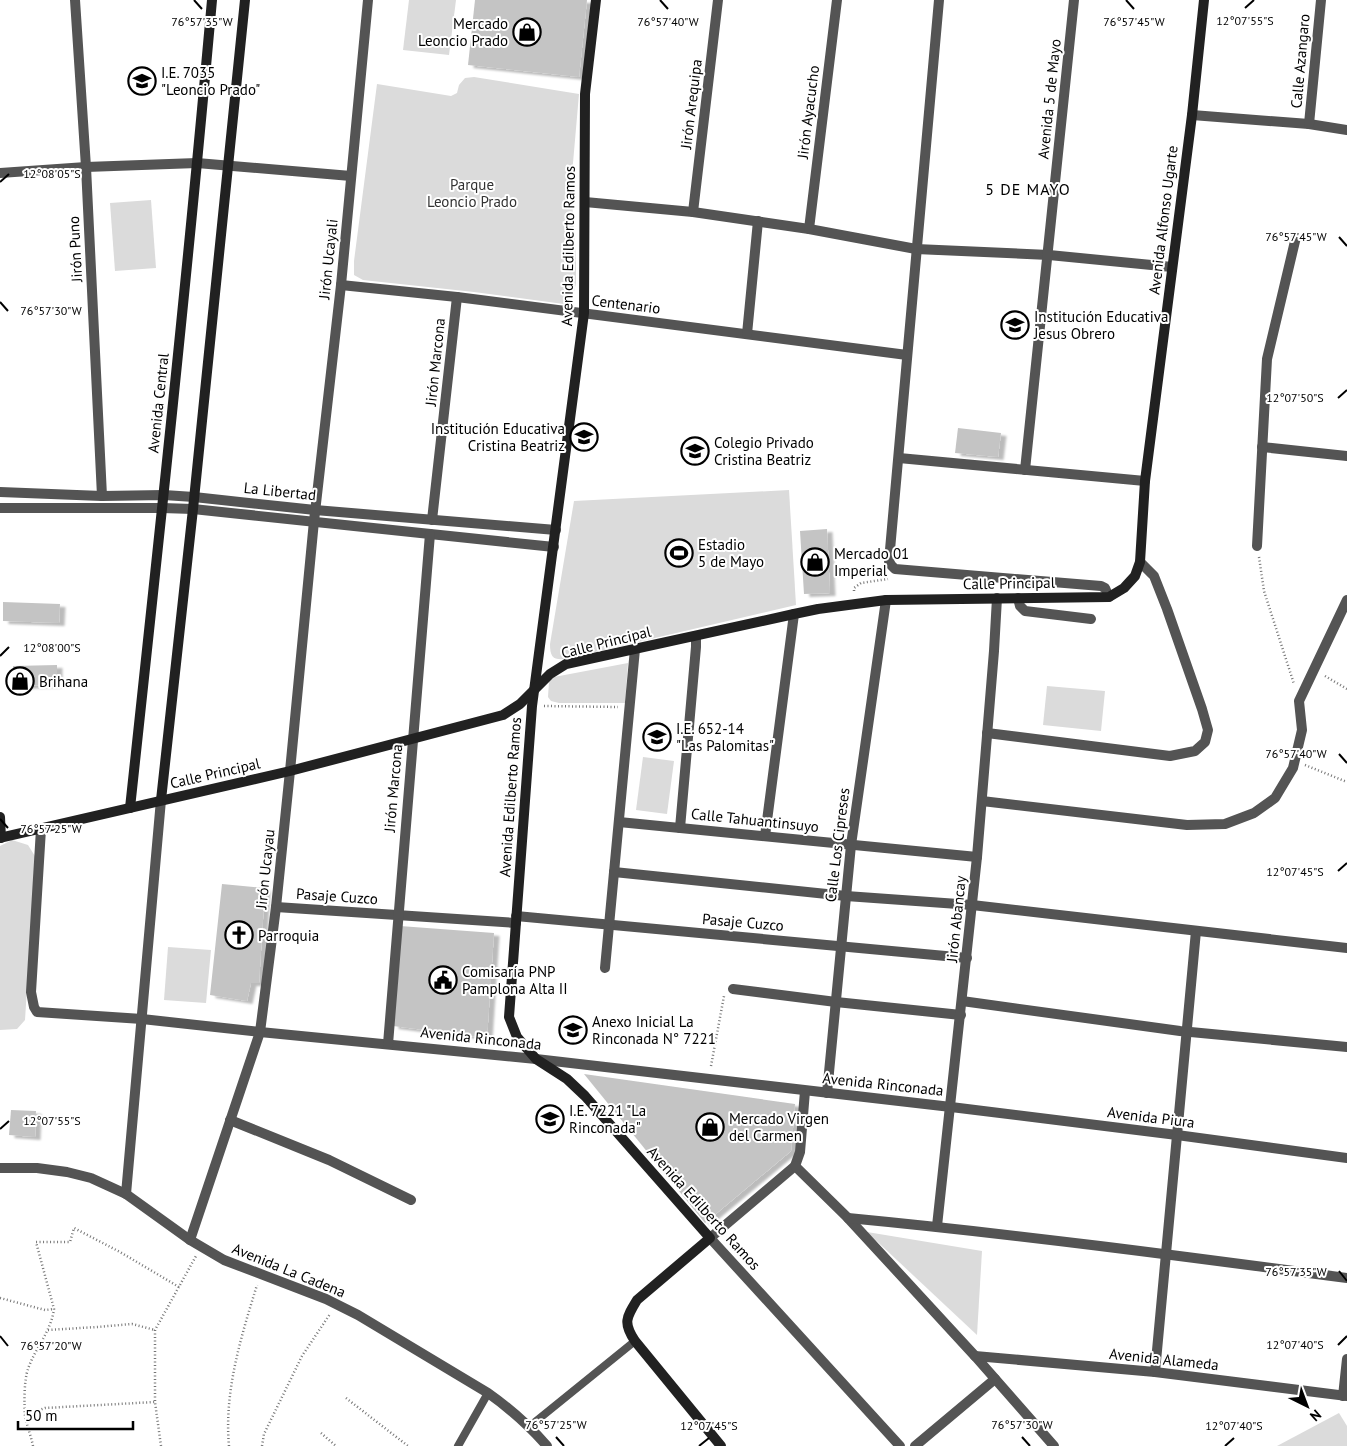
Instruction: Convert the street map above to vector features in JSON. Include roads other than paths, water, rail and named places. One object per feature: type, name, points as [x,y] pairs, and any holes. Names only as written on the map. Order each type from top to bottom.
[{"type":"street","name":"Jirón Puno","points":[[75,0],[86,167],[102,496]]},
{"type":"street","name":"Avenida Central","points":[[130,808],[164,495],[212,0]]},
{"type":"street","points":[[126,1194],[161,800],[245,0]]},
{"type":"street","name":"Jirón Ucayali","points":[[314,521],[341,286],[368,0]]},
{"type":"street","name":"Avenida Edilberto Ramos","points":[[596,0],[585,94],[584,313],[532,706],[509,1017],[517,1037],[536,1059],[567,1079],[585,1096],[710,1238],[900,1446]]},
{"type":"street","name":"Jirón Arequipa","points":[[694,212],[718,0]]},
{"type":"street","name":"Jirón Ayacucho","points":[[809,229],[837,0]]},
{"type":"street","points":[[939,0],[889,561],[895,569],[1101,586],[1105,588],[1109,597],[1124,588],[1135,576],[1140,562],[1154,576],[1208,730],[1205,742],[1195,751],[1170,756],[987,733]]},
{"type":"street","name":"Avenida 5 de Mayo","points":[[1025,470],[1049,255],[1074,0]]},
{"type":"street","name":"Avenida Alfonso Ugarte","points":[[1140,562],[1145,481],[1192,115],[1200,0]]},
{"type":"street","name":"Calle Azangaro","points":[[1309,124],[1321,0]]},
{"type":"street","points":[[1192,115],[1309,124],[1347,130]]},
{"type":"street","points":[[0,173],[197,162],[352,176]]},
{"type":"street","points":[[585,202],[694,212],[758,221],[916,249],[1049,255],[1172,266]]},
{"type":"street","points":[[747,334],[758,221]]},
{"type":"street","points":[[1257,546],[1267,359],[1296,237]]},
{"type":"street","name":"Centenario","points":[[341,286],[457,297],[907,355]]},
{"type":"street","name":"Jirón Marcona","points":[[432,520],[457,297]]},
{"type":"street","points":[[1262,447],[1347,456]]},
{"type":"street","points":[[899,458],[1145,481]]},
{"type":"street","name":"La Libertad","points":[[0,492],[194,497],[315,510],[556,530]]},
{"type":"street","name":"La Libertad","points":[[0,508],[193,509],[554,547]]},
{"type":"street","name":"Jirón Ucayau","points":[[190,1240],[260,1032],[276,907],[314,521]]},
{"type":"street","name":"Jirón Marcona","points":[[388,1044],[430,534]]},
{"type":"street","name":"Calle Principal","points":[[1,838],[290,771],[503,714],[520,704],[550,674],[566,664],[794,614],[886,600],[1109,597]]},
{"type":"street","name":"Jirón Abancay","points":[[938,1226],[977,858],[997,598]]},
{"type":"street","points":[[1018,598],[1020,606],[1025,610],[1092,619]]},
{"type":"street","name":"Calle Los Cipreses","points":[[827,1094],[851,845],[886,600]]},
{"type":"street","points":[[982,801],[1187,825],[1225,824],[1254,813],[1275,798],[1293,768],[1302,730],[1299,701],[1347,600]]},
{"type":"street","points":[[765,836],[794,614]]},
{"type":"street","points":[[680,828],[696,636]]},
{"type":"street","points":[[605,968],[636,649]]},
{"type":"street","points":[[0,817],[1,838]]},
{"type":"street","name":"Calle Tahuantinsuyo","points":[[619,822],[977,858]]},
{"type":"street","name":"Avenida Rinconada","points":[[42,829],[31,992],[37,1012],[142,1019],[536,1059],[951,1107]]},
{"type":"street","points":[[614,872],[846,896],[972,905],[1347,948]]},
{"type":"street","name":"Pasaje Cuzco","points":[[276,907],[609,925],[967,958]]},
{"type":"street","points":[[1155,1372],[1196,931]]},
{"type":"street","points":[[733,989],[961,1015]]},
{"type":"street","points":[[962,1002],[1187,1031],[1347,1047]]},
{"type":"street","points":[[721,1446],[635,1341],[627,1329],[628,1314],[636,1300],[795,1166],[800,1152],[805,1090]]},
{"type":"street","name":"Avenida Piura","points":[[951,1107],[1347,1158]]},
{"type":"street","points":[[230,1120],[329,1160],[411,1200]]},
{"type":"street","points":[[795,1166],[848,1218],[976,1356],[1054,1446]]},
{"type":"street","name":"Avenida La Cadena","points":[[0,1168],[36,1168],[67,1172],[91,1178],[126,1194],[190,1240],[224,1260],[336,1304],[358,1316],[488,1394],[530,1426],[547,1446]]},
{"type":"street","points":[[848,1218],[938,1226],[1347,1278]]},
{"type":"street","name":"Avenida Alameda","points":[[976,1356],[1155,1372],[1346,1398]]},
{"type":"street","points":[[1346,1398],[1347,1359]]},
{"type":"street","points":[[915,1446],[995,1379]]},
{"type":"lane","points":[[530,1426],[635,1341]]},
{"type":"lane","points":[[458,1446],[488,1394]]},
{"type":"place","name":"Mercado Leoncio Prado","points":[[527,32]]},
{"type":"place","name":"I.E. 7035 \"Leoncio Prado\"","points":[[142,81]]},
{"type":"place","name":"Institución Educativa Jesus Obrero","points":[[1015,325]]},
{"type":"place","name":"Institución Educativa Cristina Beatriz","points":[[584,437]]},
{"type":"place","name":"Colegio Privado Cristina Beatriz","points":[[695,451]]},
{"type":"place","name":"Estadio 5 de Mayo","points":[[679,553]]},
{"type":"place","name":"Mercado 01 Imperial","points":[[815,562]]},
{"type":"place","name":"Brihana","points":[[20,681]]},
{"type":"place","name":"I.E. 652-14 \"Las Palomitas\"","points":[[657,737]]},
{"type":"place","name":"Parroquia","points":[[239,935]]},
{"type":"place","name":"Comisaría PNP Pamplona Alta II","points":[[443,980]]},
{"type":"place","name":"Anexo Inicial La Rinconada N° 7221","points":[[573,1030]]},
{"type":"place","name":"I.E. 7221 \"La Rinconada\"","points":[[550,1119]]},
{"type":"place","name":"Mercado Virgen del Carmen","points":[[710,1127]]},
{"type":"district","name":"5 DE MAYO","points":[[1028,189]]},
{"type":"park label","name":"Parque Leoncio Prado","points":[[472,192]]}]
